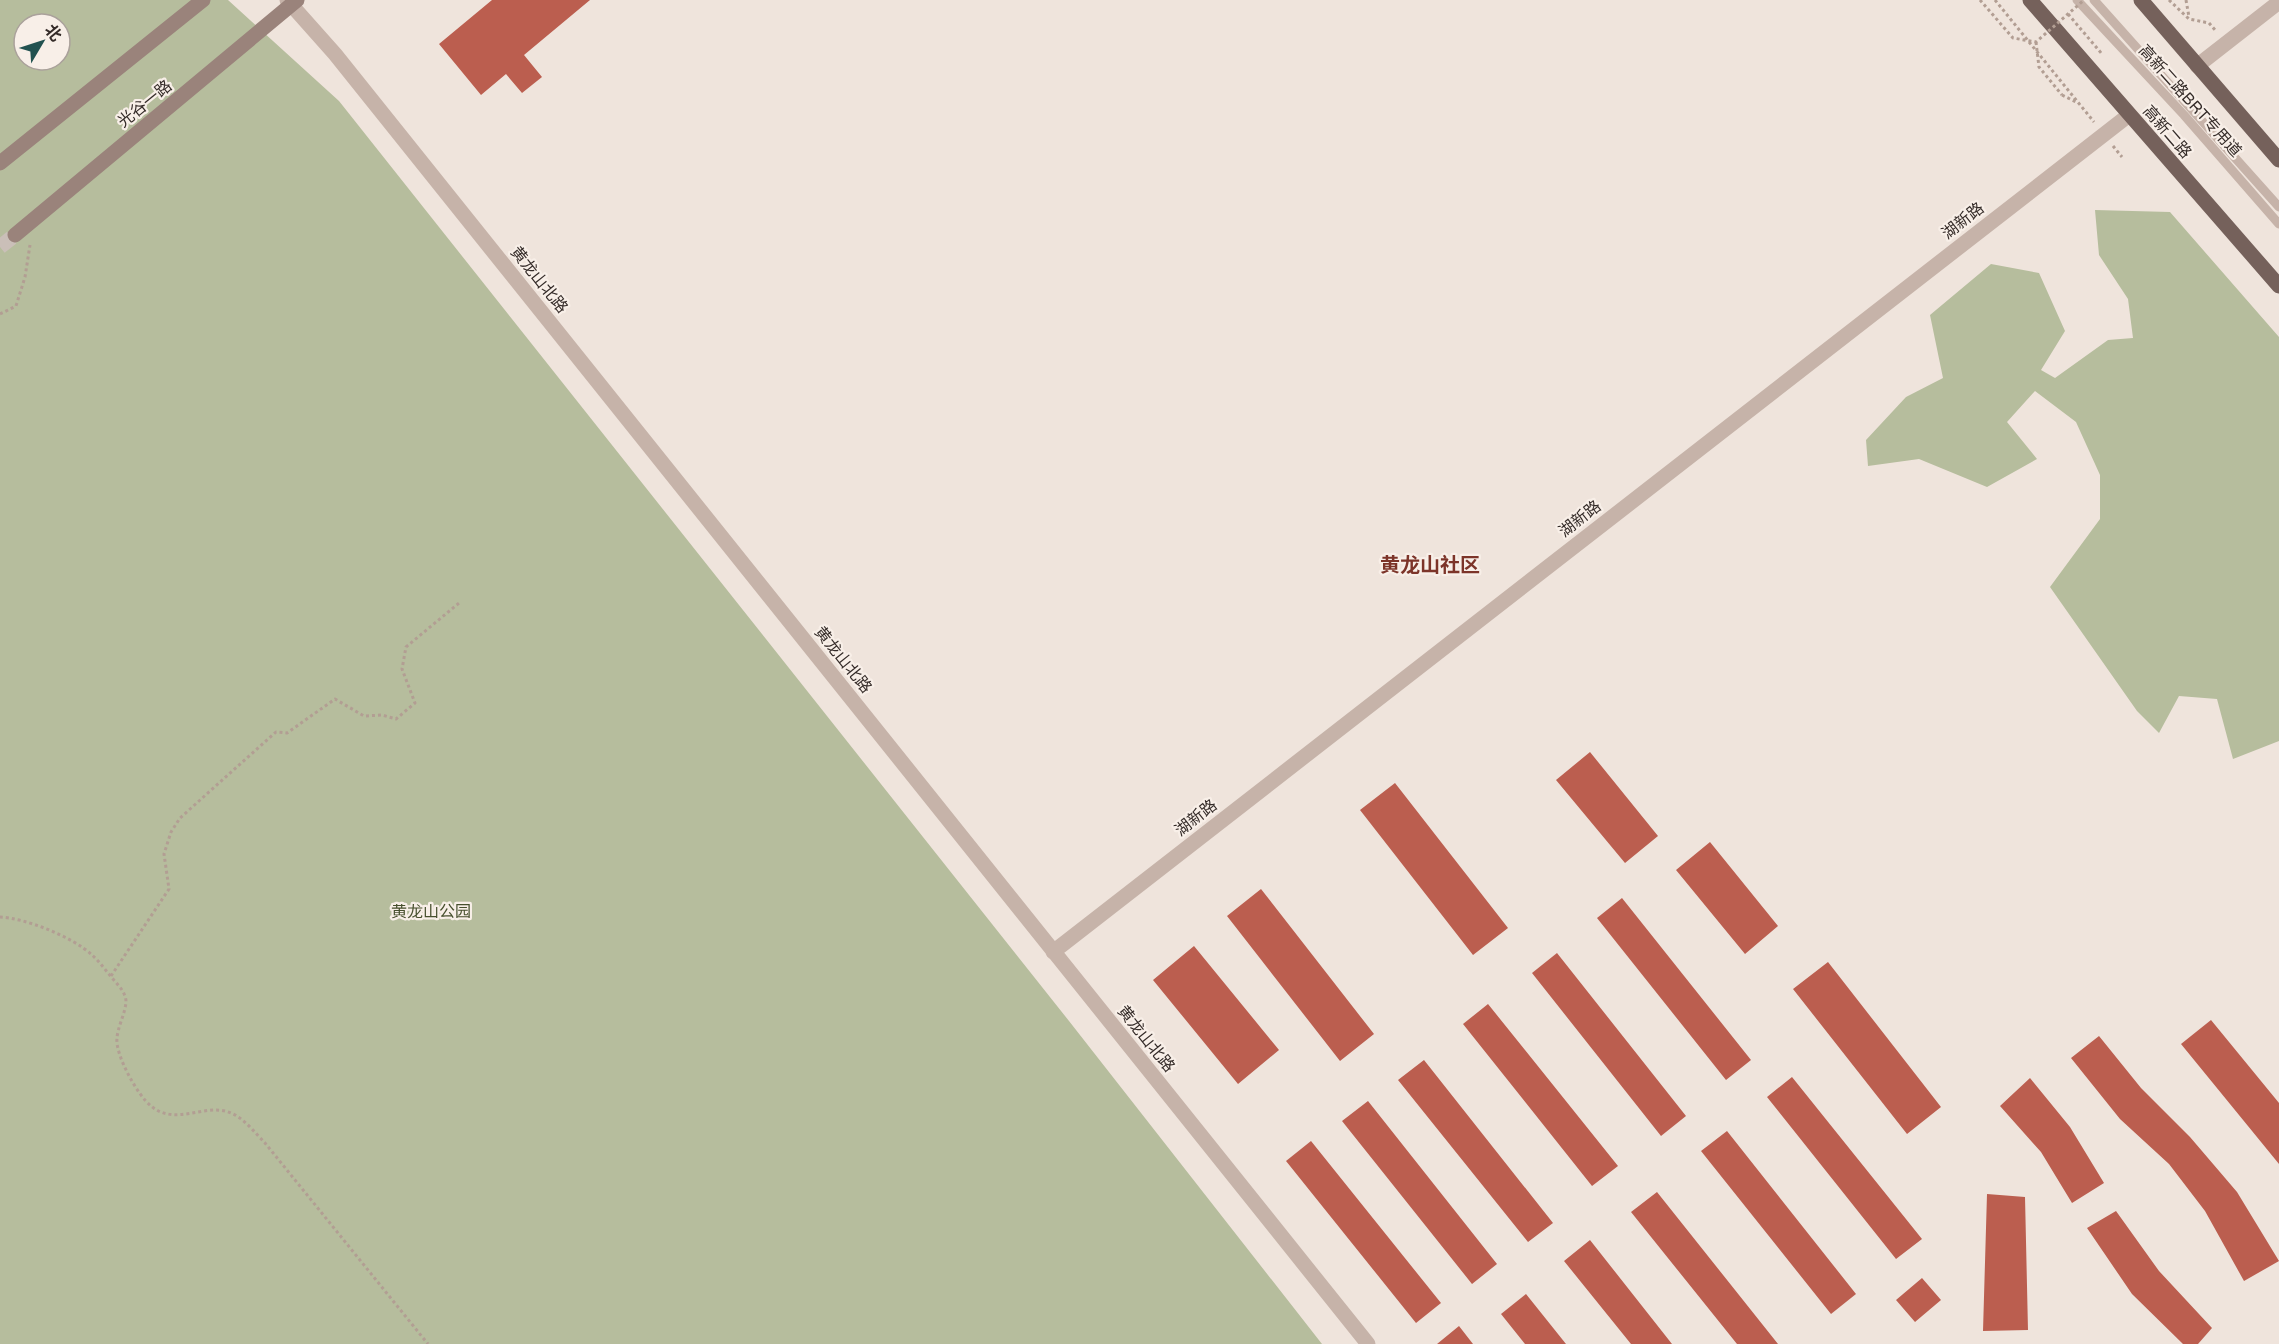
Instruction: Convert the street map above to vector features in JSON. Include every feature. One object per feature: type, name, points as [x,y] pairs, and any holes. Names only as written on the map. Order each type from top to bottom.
[{"type":"main road","points":[[0,163],[203,0]]},
{"type":"main road","name":"高新二路","points":[[2030,0],[2279,286]]},
{"type":"main road","points":[[2141,0],[2279,160]]},
{"type":"main road","name":"光谷一路","points":[[15,235],[292,1]]},
{"type":"street","name":"黄龙山北路","points":[[292,1],[1368,1344]]},
{"type":"street","points":[[2197,66],[2279,2]]},
{"type":"street","name":"湖新路","points":[[1053,952],[2129,115]]},
{"type":"lane","name":"高新二路BRT专用道","points":[[2077,0],[2184,115],[2279,224]]},
{"type":"lane","name":"高新二路BRT专用道","points":[[2094,0],[2279,207]]},
{"type":"path","points":[[1980,0],[2013,38],[2036,42]]},
{"type":"path","points":[[1995,0],[2078,103],[2062,95],[2039,67],[2036,42]]},
{"type":"path","points":[[2036,42],[2084,0]]},
{"type":"path","points":[[2169,0],[2189,19],[2209,23]]},
{"type":"path","points":[[2186,0],[2189,19]]},
{"type":"path","points":[[2068,14],[2102,54]]},
{"type":"path","points":[[0,314],[16,306],[25,277],[31,237]]},
{"type":"path","points":[[111,976],[169,889],[164,854],[171,832],[180,818],[276,732],[287,733],[335,699],[364,716],[382,715],[396,719],[416,703],[402,669],[406,647],[459,603]]},
{"type":"path","points":[[0,917],[14,917],[49,929],[91,953],[123,991],[126,1002],[117,1040],[119,1053],[125,1070],[150,1105],[161,1113],[173,1115],[212,1111],[231,1113],[249,1126],[428,1344]]},
{"type":"green space","name":"黄龙山公园","points":[[0,0],[228,0],[339,101],[1069,1021],[1322,1344],[0,1344]]},
{"type":"green space","points":[[2095,210],[2170,212],[2279,337],[2279,741],[2233,759],[2217,699],[2179,696],[2159,733],[2137,711],[2050,587],[2100,519],[2100,475],[2076,422],[2035,391],[2007,422],[2037,459],[1987,487],[1919,459],[1868,466],[1866,440],[1906,397],[1943,378],[1930,315],[1991,264],[2039,273],[2065,331],[2041,370],[2055,378],[2108,340],[2133,338],[2128,299],[2099,255]]},
{"type":"building","points":[[492,0],[590,0],[524,55],[542,77],[522,93],[506,74],[481,95],[439,44]]},
{"type":"building","points":[[1590,752],[1658,836],[1625,863],[1556,780]]},
{"type":"building","points":[[1395,783],[1508,928],[1473,955],[1360,810]]},
{"type":"building","points":[[1710,842],[1778,926],[1745,954],[1676,870]]},
{"type":"building","points":[[1261,889],[1374,1034],[1340,1061],[1227,916]]},
{"type":"building","points":[[1622,898],[1751,1060],[1726,1080],[1597,918]]},
{"type":"building","points":[[1194,946],[1279,1050],[1238,1084],[1153,980]]},
{"type":"building","points":[[1557,953],[1686,1116],[1661,1136],[1532,973]]},
{"type":"building","points":[[1828,962],[1941,1107],[1907,1134],[1793,989]]},
{"type":"building","points":[[1488,1004],[1618,1166],[1592,1186],[1463,1024]]},
{"type":"building","points":[[2211,1020],[2279,1103],[2279,1164],[2181,1044]]},
{"type":"building","points":[[2099,1036],[2141,1088],[2190,1137],[2237,1192],[2279,1261],[2244,1281],[2205,1211],[2169,1164],[2120,1119],[2071,1058]]},
{"type":"building","points":[[1424,1060],[1553,1223],[1528,1242],[1398,1080]]},
{"type":"building","points":[[1792,1077],[1922,1239],[1896,1259],[1767,1097]]},
{"type":"building","points":[[2030,1078],[2070,1127],[2104,1183],[2072,1203],[2041,1152],[2000,1106]]},
{"type":"building","points":[[1368,1101],[1497,1264],[1472,1284],[1342,1121]]},
{"type":"building","points":[[1727,1131],[1856,1294],[1831,1314],[1701,1151]]},
{"type":"building","points":[[1311,1141],[1441,1303],[1416,1323],[1286,1161]]},
{"type":"building","points":[[1657,1192],[1778,1344],[1737,1344],[1631,1212]]},
{"type":"building","points":[[1987,1194],[2025,1197],[2028,1330],[1983,1331]]},
{"type":"building","points":[[2116,1211],[2159,1271],[2212,1328],[2198,1344],[2183,1344],[2132,1294],[2087,1228]]},
{"type":"building","points":[[1590,1240],[1672,1344],[1631,1344],[1564,1261]]},
{"type":"building","points":[[1922,1278],[1941,1300],[1915,1322],[1896,1300]]},
{"type":"building","points":[[1526,1294],[1566,1344],[1525,1344],[1501,1314]]},
{"type":"building","points":[[1459,1326],[1473,1344],[1437,1344]]},
{"type":"tunnel","points":[[0,247],[15,235]]},
{"type":"district","name":"黄龙山社区","points":[[1430,566]]}]
